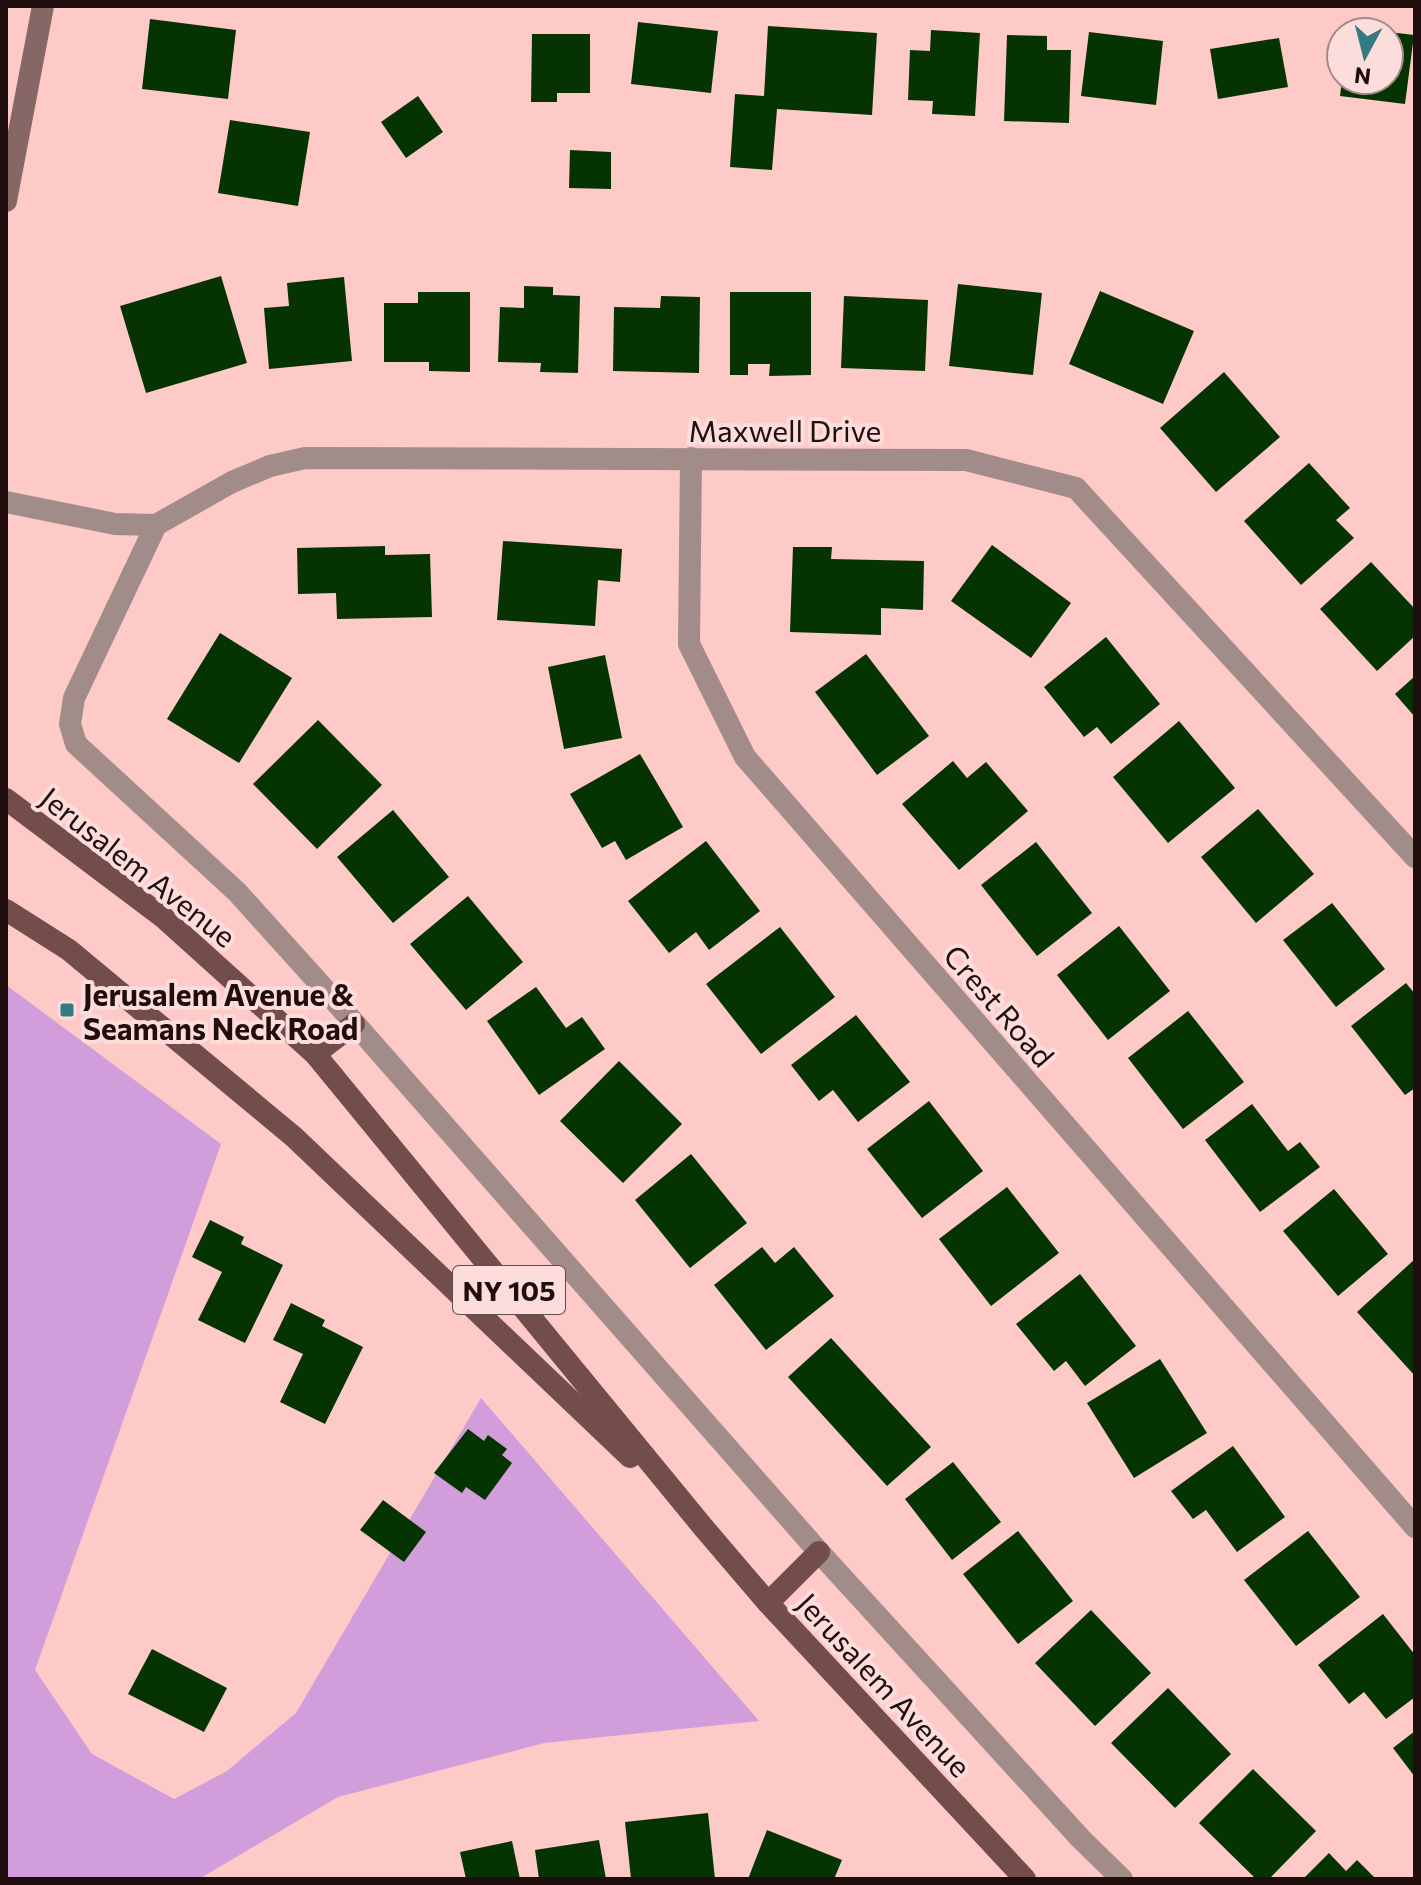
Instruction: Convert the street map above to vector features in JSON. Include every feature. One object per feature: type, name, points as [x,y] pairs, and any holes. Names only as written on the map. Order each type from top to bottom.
[{"type":"main road","points":[[6,201],[43,6]]},
{"type":"main road","name":"Jerusalem Avenue","points":[[6,799],[164,918],[315,1054],[768,1603],[1025,1879]]},
{"type":"main road","name":"Jerusalem Avenue","points":[[6,910],[69,950],[294,1137],[703,1527]]},
{"type":"main road","points":[[315,1054],[354,1024]]},
{"type":"main road","points":[[768,1603],[819,1552]]},
{"type":"street","name":"Maxwell Drive","points":[[156,525],[232,482],[270,466],[305,458],[966,460],[1076,488],[1415,857]]},
{"type":"street","name":"Crest Road","points":[[691,458],[689,644],[745,757],[1415,1527]]},
{"type":"street","points":[[6,502],[115,524],[156,525],[74,698],[70,724],[76,744],[237,892],[819,1552],[1081,1839],[1122,1879]]},
{"type":"shaded area","points":[[6,985],[221,1144],[35,1670],[92,1754],[174,1799],[227,1771],[296,1713],[481,1398],[759,1721],[544,1743],[338,1797],[199,1879],[6,1879]]},
{"type":"building","points":[[150,19],[236,30],[228,99],[142,89]]},
{"type":"building","points":[[638,22],[718,31],[711,93],[631,84]]},
{"type":"building","points":[[768,26],[877,33],[872,115],[777,109],[772,170],[730,167],[735,94],[764,96]]},
{"type":"building","points":[[931,30],[980,33],[975,116],[932,114],[933,101],[908,100],[910,50],[930,51]]},
{"type":"building","points":[[1089,32],[1163,41],[1156,105],[1081,96]]},
{"type":"building","points":[[532,34],[590,34],[590,93],[557,93],[557,102],[531,102]]},
{"type":"building","points":[[1405,34],[1414,35],[1405,104],[1340,96],[1405,96]]},
{"type":"building","points":[[1007,35],[1047,36],[1047,50],[1071,50],[1069,123],[1004,121]]},
{"type":"building","points":[[1279,38],[1288,87],[1218,99],[1210,49]]},
{"type":"building","points":[[418,96],[443,132],[406,158],[381,122]]},
{"type":"building","points":[[230,120],[310,132],[298,206],[218,193]]},
{"type":"building","points":[[570,150],[611,152],[611,189],[569,188]]},
{"type":"building","points":[[221,276],[247,363],[146,393],[120,306]]},
{"type":"building","points":[[344,277],[352,361],[269,369],[264,308],[289,306],[287,283]]},
{"type":"building","points":[[958,284],[1042,293],[1033,375],[949,366]]},
{"type":"building","points":[[524,286],[553,287],[553,295],[580,296],[578,373],[540,372],[541,363],[498,362],[500,307],[524,308]]},
{"type":"building","points":[[1100,291],[1194,331],[1163,404],[1069,364]]},
{"type":"building","points":[[418,292],[470,292],[470,372],[429,371],[429,362],[384,362],[384,303],[418,303]]},
{"type":"building","points":[[730,292],[811,292],[811,375],[769,376],[770,364],[748,364],[748,375],[730,375]]},
{"type":"building","points":[[661,296],[700,297],[699,373],[613,371],[614,307],[660,308]]},
{"type":"building","points":[[844,296],[928,300],[925,371],[841,368]]},
{"type":"building","points":[[1224,372],[1280,437],[1216,492],[1160,428]]},
{"type":"building","points":[[1309,463],[1350,508],[1336,520],[1354,538],[1301,585],[1244,521]]},
{"type":"building","points":[[503,541],[622,549],[620,582],[598,580],[595,626],[497,620]]},
{"type":"building","points":[[992,545],[1071,603],[1031,658],[951,601]]},
{"type":"building","points":[[385,546],[385,555],[430,554],[432,617],[337,619],[336,593],[298,594],[297,548]]},
{"type":"building","points":[[793,547],[832,547],[831,559],[924,561],[923,610],[881,608],[881,635],[790,632]]},
{"type":"building","points":[[1371,562],[1415,609],[1415,636],[1377,671],[1320,609]]},
{"type":"building","points":[[220,633],[292,678],[239,763],[167,719]]},
{"type":"building","points":[[1106,637],[1160,704],[1111,744],[1097,727],[1084,737],[1044,687]]},
{"type":"building","points":[[866,654],[929,736],[877,775],[815,692]]},
{"type":"building","points":[[605,655],[622,738],[564,749],[548,667]]},
{"type":"building","points":[[1415,676],[1415,717],[1395,694]]},
{"type":"building","points":[[318,720],[382,785],[317,849],[253,784]]},
{"type":"building","points":[[1179,721],[1235,788],[1168,843],[1113,777]]},
{"type":"building","points":[[640,754],[683,827],[626,860],[615,841],[602,848],[570,794]]},
{"type":"building","points":[[953,761],[967,778],[986,762],[1028,811],[959,870],[902,804]]},
{"type":"building","points":[[1258,809],[1314,874],[1256,923],[1201,857]]},
{"type":"building","points":[[393,810],[449,877],[393,923],[337,857]]},
{"type":"building","points":[[706,841],[760,911],[709,950],[696,932],[669,953],[628,901]]},
{"type":"building","points":[[1036,842],[1092,913],[1037,956],[981,885]]},
{"type":"building","points":[[468,896],[523,962],[466,1010],[410,944]]},
{"type":"building","points":[[1332,903],[1385,969],[1336,1007],[1283,940]]},
{"type":"building","points":[[1119,926],[1170,991],[1108,1040],[1057,975]]},
{"type":"building","points":[[780,927],[835,997],[761,1054],[706,984]]},
{"type":"building","points":[[1406,983],[1415,994],[1415,1088],[1405,1095],[1351,1026]]},
{"type":"building","points":[[536,987],[566,1028],[582,1017],[605,1049],[539,1095],[487,1021]]},
{"type":"building","points":[[1188,1011],[1244,1082],[1183,1129],[1128,1058]]},
{"type":"building","points":[[856,1015],[910,1082],[858,1122],[833,1090],[819,1101],[791,1065]]},
{"type":"building","points":[[619,1061],[682,1124],[623,1183],[560,1121]]},
{"type":"building","points":[[929,1101],[983,1171],[922,1218],[867,1149]]},
{"type":"building","points":[[1252,1104],[1288,1151],[1300,1142],[1320,1167],[1260,1212],[1205,1140]]},
{"type":"building","points":[[691,1154],[747,1223],[690,1268],[635,1200]]},
{"type":"building","points":[[1007,1187],[1059,1253],[991,1306],[939,1239]]},
{"type":"building","points":[[1334,1189],[1388,1254],[1338,1296],[1283,1231]]},
{"type":"building","points":[[210,1220],[244,1237],[241,1244],[283,1265],[245,1343],[198,1320],[222,1272],[192,1257]]},
{"type":"building","points":[[762,1247],[775,1263],[794,1247],[834,1296],[766,1350],[714,1285]]},
{"type":"building","points":[[1415,1259],[1415,1376],[1357,1312]]},
{"type":"building","points":[[1080,1274],[1136,1346],[1085,1386],[1066,1361],[1054,1371],[1016,1324]]},
{"type":"building","points":[[291,1303],[325,1320],[322,1326],[363,1347],[325,1424],[280,1402],[303,1354],[273,1340]]},
{"type":"building","points":[[831,1338],[931,1447],[887,1486],[788,1377]]},
{"type":"building","points":[[1160,1359],[1207,1433],[1134,1478],[1087,1403]]},
{"type":"building","points":[[468,1429],[484,1441],[488,1435],[507,1449],[502,1455],[512,1463],[485,1500],[466,1487],[462,1493],[434,1473]]},
{"type":"building","points":[[1233,1446],[1285,1517],[1237,1552],[1206,1510],[1193,1519],[1171,1491]]},
{"type":"building","points":[[953,1462],[1001,1522],[952,1560],[905,1499]]},
{"type":"building","points":[[383,1500],[426,1532],[404,1562],[360,1530]]},
{"type":"building","points":[[1018,1531],[1073,1601],[1018,1644],[963,1574]]},
{"type":"building","points":[[1308,1531],[1360,1597],[1296,1646],[1244,1580]]},
{"type":"building","points":[[1091,1610],[1151,1673],[1095,1726],[1035,1663]]},
{"type":"building","points":[[1383,1614],[1415,1655],[1415,1697],[1386,1719],[1364,1692],[1349,1704],[1318,1665]]},
{"type":"building","points":[[152,1649],[227,1688],[204,1732],[128,1694]]},
{"type":"building","points":[[1168,1688],[1231,1754],[1175,1808],[1111,1743]]},
{"type":"building","points":[[1415,1731],[1415,1777],[1393,1748]]},
{"type":"building","points":[[1253,1769],[1316,1831],[1269,1879],[1256,1879],[1199,1823]]},
{"type":"building","points":[[708,1813],[715,1879],[631,1879],[625,1822]]},
{"type":"building","points":[[767,1830],[842,1860],[834,1879],[748,1879]]},
{"type":"building","points":[[599,1840],[606,1879],[539,1879],[535,1850]]},
{"type":"building","points":[[512,1841],[520,1879],[466,1879],[460,1852]]},
{"type":"building","points":[[1329,1853],[1346,1871],[1357,1860],[1376,1879],[1303,1879]]},
{"type":"place","name":"Jerusalem Avenue & Seamans Neck Road","points":[[67,1010]]}]
